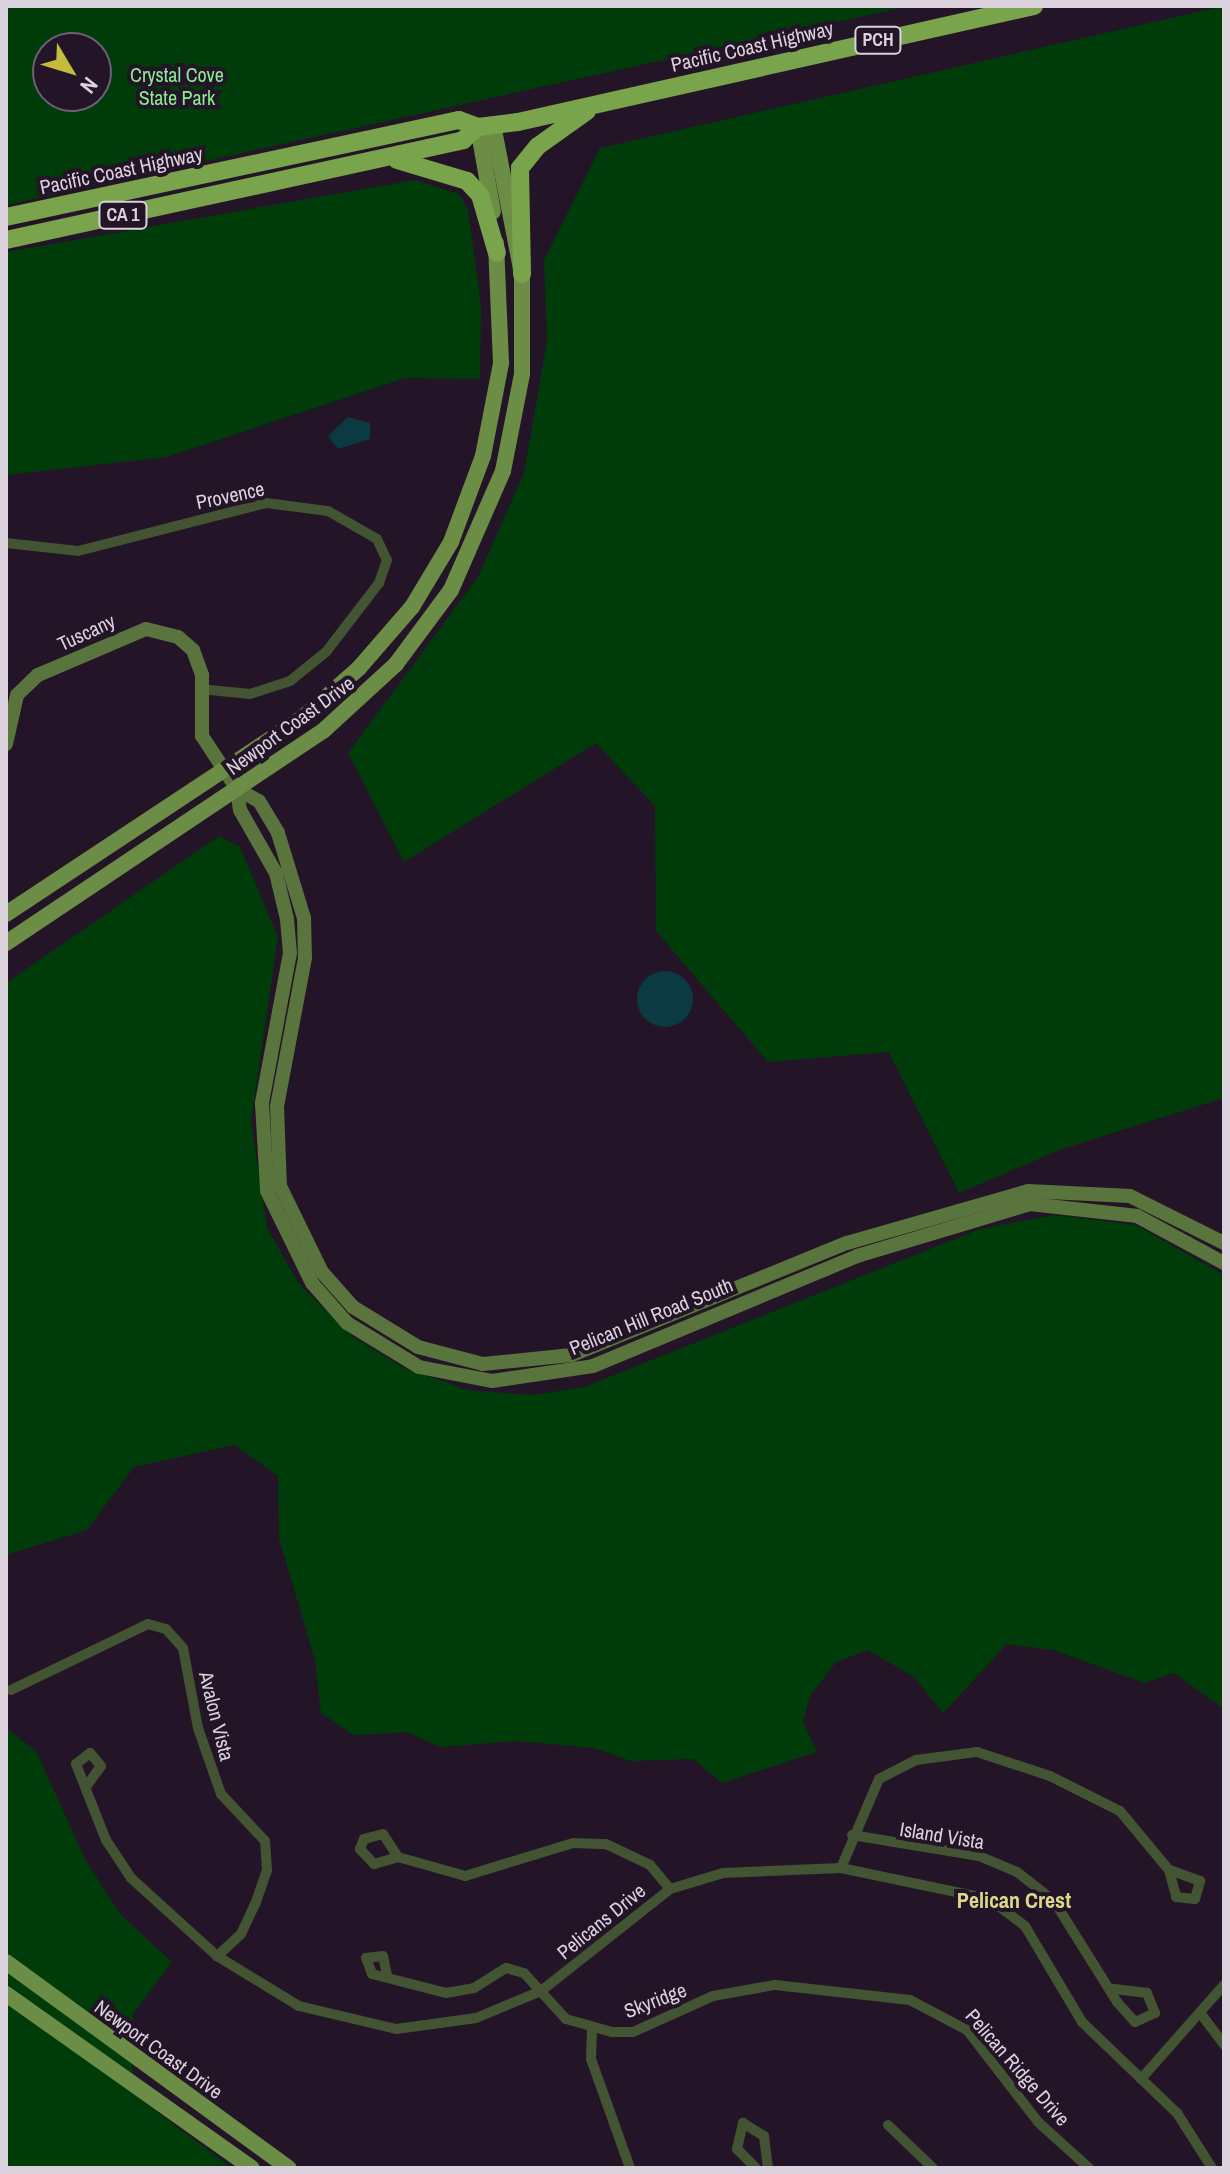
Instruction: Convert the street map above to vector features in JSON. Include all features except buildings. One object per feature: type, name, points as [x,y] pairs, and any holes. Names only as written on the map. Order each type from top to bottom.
[{"type":"highway","name":"Pacific Coast Highway","points":[[6,240],[463,140],[486,126],[596,105],[1034,6]]},
{"type":"highway","points":[[522,274],[520,168],[538,146],[596,105]]},
{"type":"highway","name":"Pacific Coast Highway","points":[[6,217],[459,120],[486,126]]},
{"type":"highway","points":[[383,158],[433,165],[467,181],[480,195],[497,253]]},
{"type":"main road","name":"Newport Coast Drive","points":[[6,914],[224,769],[359,668],[412,607],[451,542],[494,412],[502,319],[486,126]]},
{"type":"main road","name":"Newport Coast Drive","points":[[6,943],[237,789],[375,687],[462,570],[493,503],[518,407],[522,274],[486,126]]},
{"type":"main road","name":"Newport Coast Drive","points":[[6,1962],[289,2168]]},
{"type":"main road","points":[[6,1994],[252,2168]]},
{"type":"street","name":"Provence","points":[[6,543],[78,551],[266,503],[328,511],[377,539],[387,560],[379,583],[326,652],[290,681],[250,694],[200,689]]},
{"type":"street","name":"Tuscany","points":[[6,744],[8,723],[17,695],[38,675],[146,629],[178,637],[193,650],[200,689],[202,736],[224,769]]},
{"type":"street","name":"Pelican Hill Road South","points":[[224,769],[237,789],[240,810],[276,873],[290,953],[269,1105],[267,1191],[312,1283],[347,1323],[385,1350],[454,1376],[492,1381],[593,1366],[928,1226],[1029,1198],[1130,1196],[1224,1243]]},
{"type":"street","points":[[1029,1198],[1137,1216],[1224,1263]]},
{"type":"street","name":"Avalon Vista","points":[[11,1690],[148,1624],[166,1629],[183,1648],[198,1728],[221,1794],[265,1841],[267,1870],[255,1904],[241,1934],[217,1956]]},
{"type":"street","points":[[841,1868],[852,1835],[879,1779],[916,1760],[977,1752],[1050,1776],[1120,1811],[1169,1870]]},
{"type":"street","name":"Pelicans Drive","points":[[88,1784],[106,1840],[131,1878],[217,1956],[299,2006],[396,2029],[476,2018],[541,1991],[670,1889],[762,1866],[841,1868],[989,1899],[1025,1926],[1082,2022],[1177,2113],[1212,2168]]},
{"type":"street","name":"Island Vista","points":[[852,1835],[979,1856],[1017,1872],[1054,1901],[1112,1989]]},
{"type":"street","points":[[398,1857],[465,1876],[573,1843],[606,1844],[637,1856],[670,1889]]},
{"type":"street","points":[[387,1976],[446,1993],[474,1988],[506,1968],[541,1991],[566,2019],[592,2030],[591,2059],[630,2168]]},
{"type":"street","name":"Skyridge","points":[[592,2030],[633,2032],[713,1996],[775,1985],[872,1994]]},
{"type":"street","points":[[1141,2079],[1224,1985]]},
{"type":"street","name":"Pelican Ridge Drive","points":[[872,1994],[933,2007],[967,2030],[1038,2122],[1087,2165]]},
{"type":"street","points":[[1201,2014],[1224,2045]]},
{"type":"street","points":[[756,2168],[734,2140],[743,2123],[764,2136],[768,2168]]},
{"type":"street","points":[[888,2125],[933,2168]]},
{"type":"green space","name":"Crystal Cove State Park","points":[[6,6],[909,6],[6,205]]},
{"type":"green space","points":[[1224,6],[1224,1098],[1062,1149],[959,1193],[889,1052],[768,1062],[656,931],[655,806],[596,743],[404,862],[348,753],[478,577],[524,473],[547,341],[544,260],[600,148]]},
{"type":"green space","points":[[415,180],[459,194],[468,209],[481,305],[480,379],[405,378],[167,457],[6,475],[6,252]]},
{"type":"green space","points":[[219,836],[240,847],[278,937],[251,1121],[267,1228],[299,1284],[353,1337],[404,1368],[468,1390],[533,1395],[584,1387],[980,1229],[1054,1215],[1136,1225],[1224,1275],[1224,1709],[1174,1673],[1145,1683],[1053,1650],[1007,1644],[943,1713],[914,1677],[868,1650],[836,1662],[810,1696],[803,1722],[817,1752],[722,1783],[693,1759],[631,1761],[594,1748],[516,1741],[440,1747],[407,1732],[354,1735],[321,1713],[315,1661],[279,1538],[278,1476],[234,1445],[134,1467],[87,1530],[6,1555],[6,983]]},
{"type":"green space","points":[[6,1728],[36,1751],[85,1859],[120,1914],[172,1962],[133,2014],[132,2093],[232,2168],[6,2168]]},
{"type":"shaded area","points":[[348,417],[370,423],[370,439],[338,449],[328,436]]},
{"type":"shaded area","points":[[665,971],[685,979],[693,999],[685,1019],[665,1027],[645,1019],[637,999],[645,979]]},
{"type":"district","name":"Pelican Crest","points":[[1014,1901]]}]
